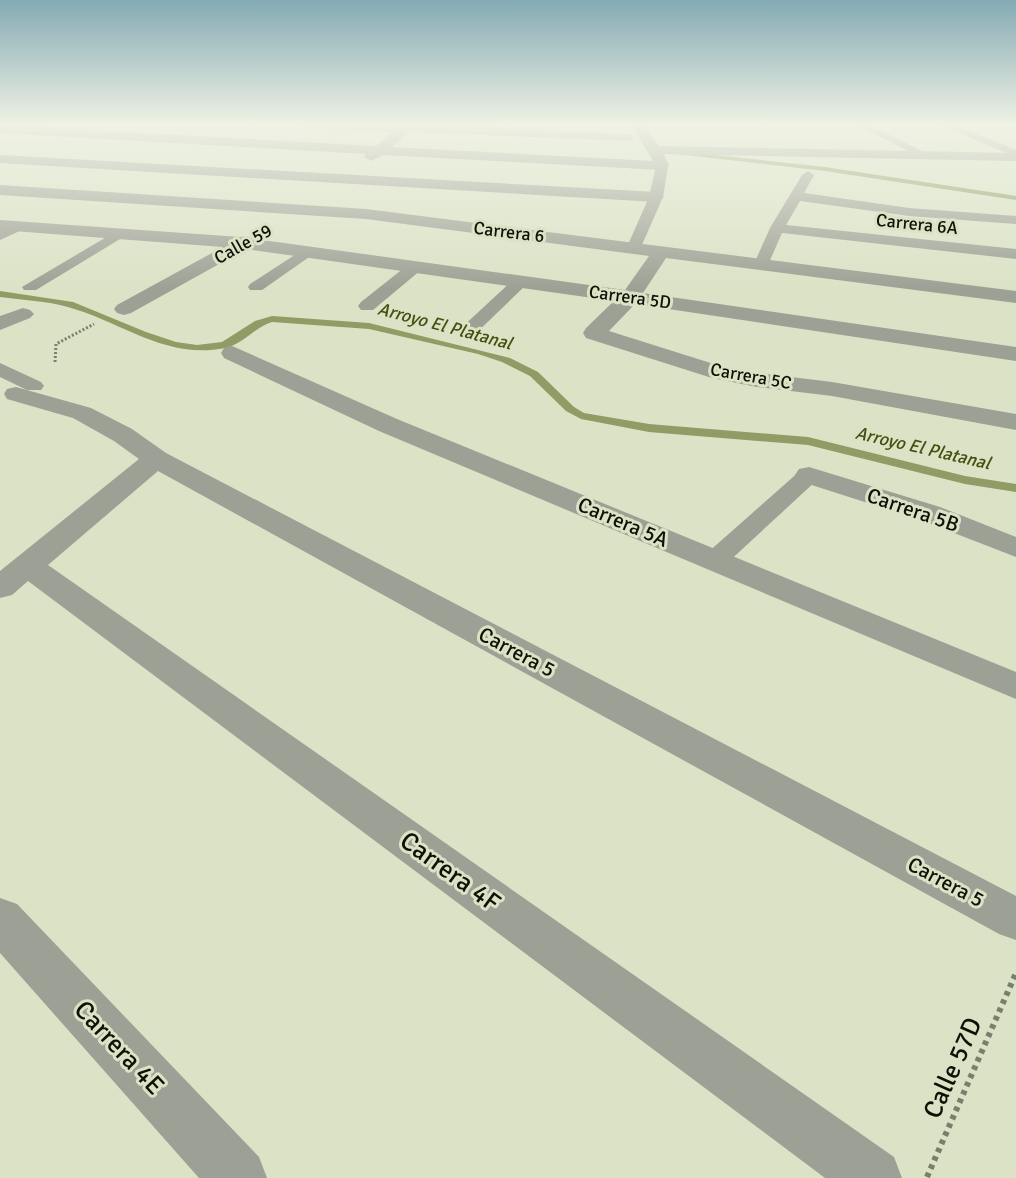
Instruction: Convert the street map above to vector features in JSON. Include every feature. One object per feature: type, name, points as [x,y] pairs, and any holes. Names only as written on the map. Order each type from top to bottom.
[{"type":"street","points":[[326,179],[656,197]]},
{"type":"street","name":"Calle 59","points":[[124,309],[307,208],[344,180]]},
{"type":"street","name":"Carrera 6","points":[[0,190],[307,208],[634,247],[1016,297]]},
{"type":"street","name":"Carrera 5D","points":[[0,225],[244,243],[1016,354]]},
{"type":"street","name":"Carrera 5C","points":[[661,251],[630,297],[594,333],[712,371],[757,380],[832,388],[1016,422]]},
{"type":"street","points":[[0,324],[23,314]]},
{"type":"street","name":"Carrera 5A","points":[[232,353],[388,425],[1016,686]]},
{"type":"street","name":"Carrera 5","points":[[13,387],[82,413],[123,435],[156,459],[1016,919]]},
{"type":"street","points":[[13,577],[156,459]]},
{"type":"street","name":"Carrera 5B","points":[[809,475],[928,513],[1016,548]]},
{"type":"street","name":"Carrera 4F","points":[[13,577],[873,1178]]},
{"type":"street","name":"Carrera 4E","points":[[0,919],[238,1178]]},
{"type":"lane","points":[[634,247],[656,197],[659,179]]},
{"type":"lane","points":[[762,264],[777,228],[806,179]]},
{"type":"lane","points":[[795,196],[909,212],[1016,220]]},
{"type":"lane","points":[[0,236],[19,226]]},
{"type":"lane","name":"Carrera 6A","points":[[777,228],[1016,254]]},
{"type":"lane","points":[[30,287],[120,233]]},
{"type":"lane","points":[[256,287],[307,252]]},
{"type":"lane","points":[[368,306],[414,267]]},
{"type":"lane","points":[[466,333],[521,282]]},
{"type":"lane","points":[[715,560],[809,475]]},
{"type":"path","name":"Calle 57D","points":[[927,1178],[1016,973]]},
{"type":"waterway","points":[[891,179],[1016,198]]},
{"type":"waterway","name":"Arroyo El Platanal","points":[[0,294],[70,304],[142,334],[174,345],[197,348],[225,345],[258,323],[272,319],[369,326],[506,360],[534,374],[570,409],[581,416],[649,428],[808,441],[965,480],[1016,488]]}]
